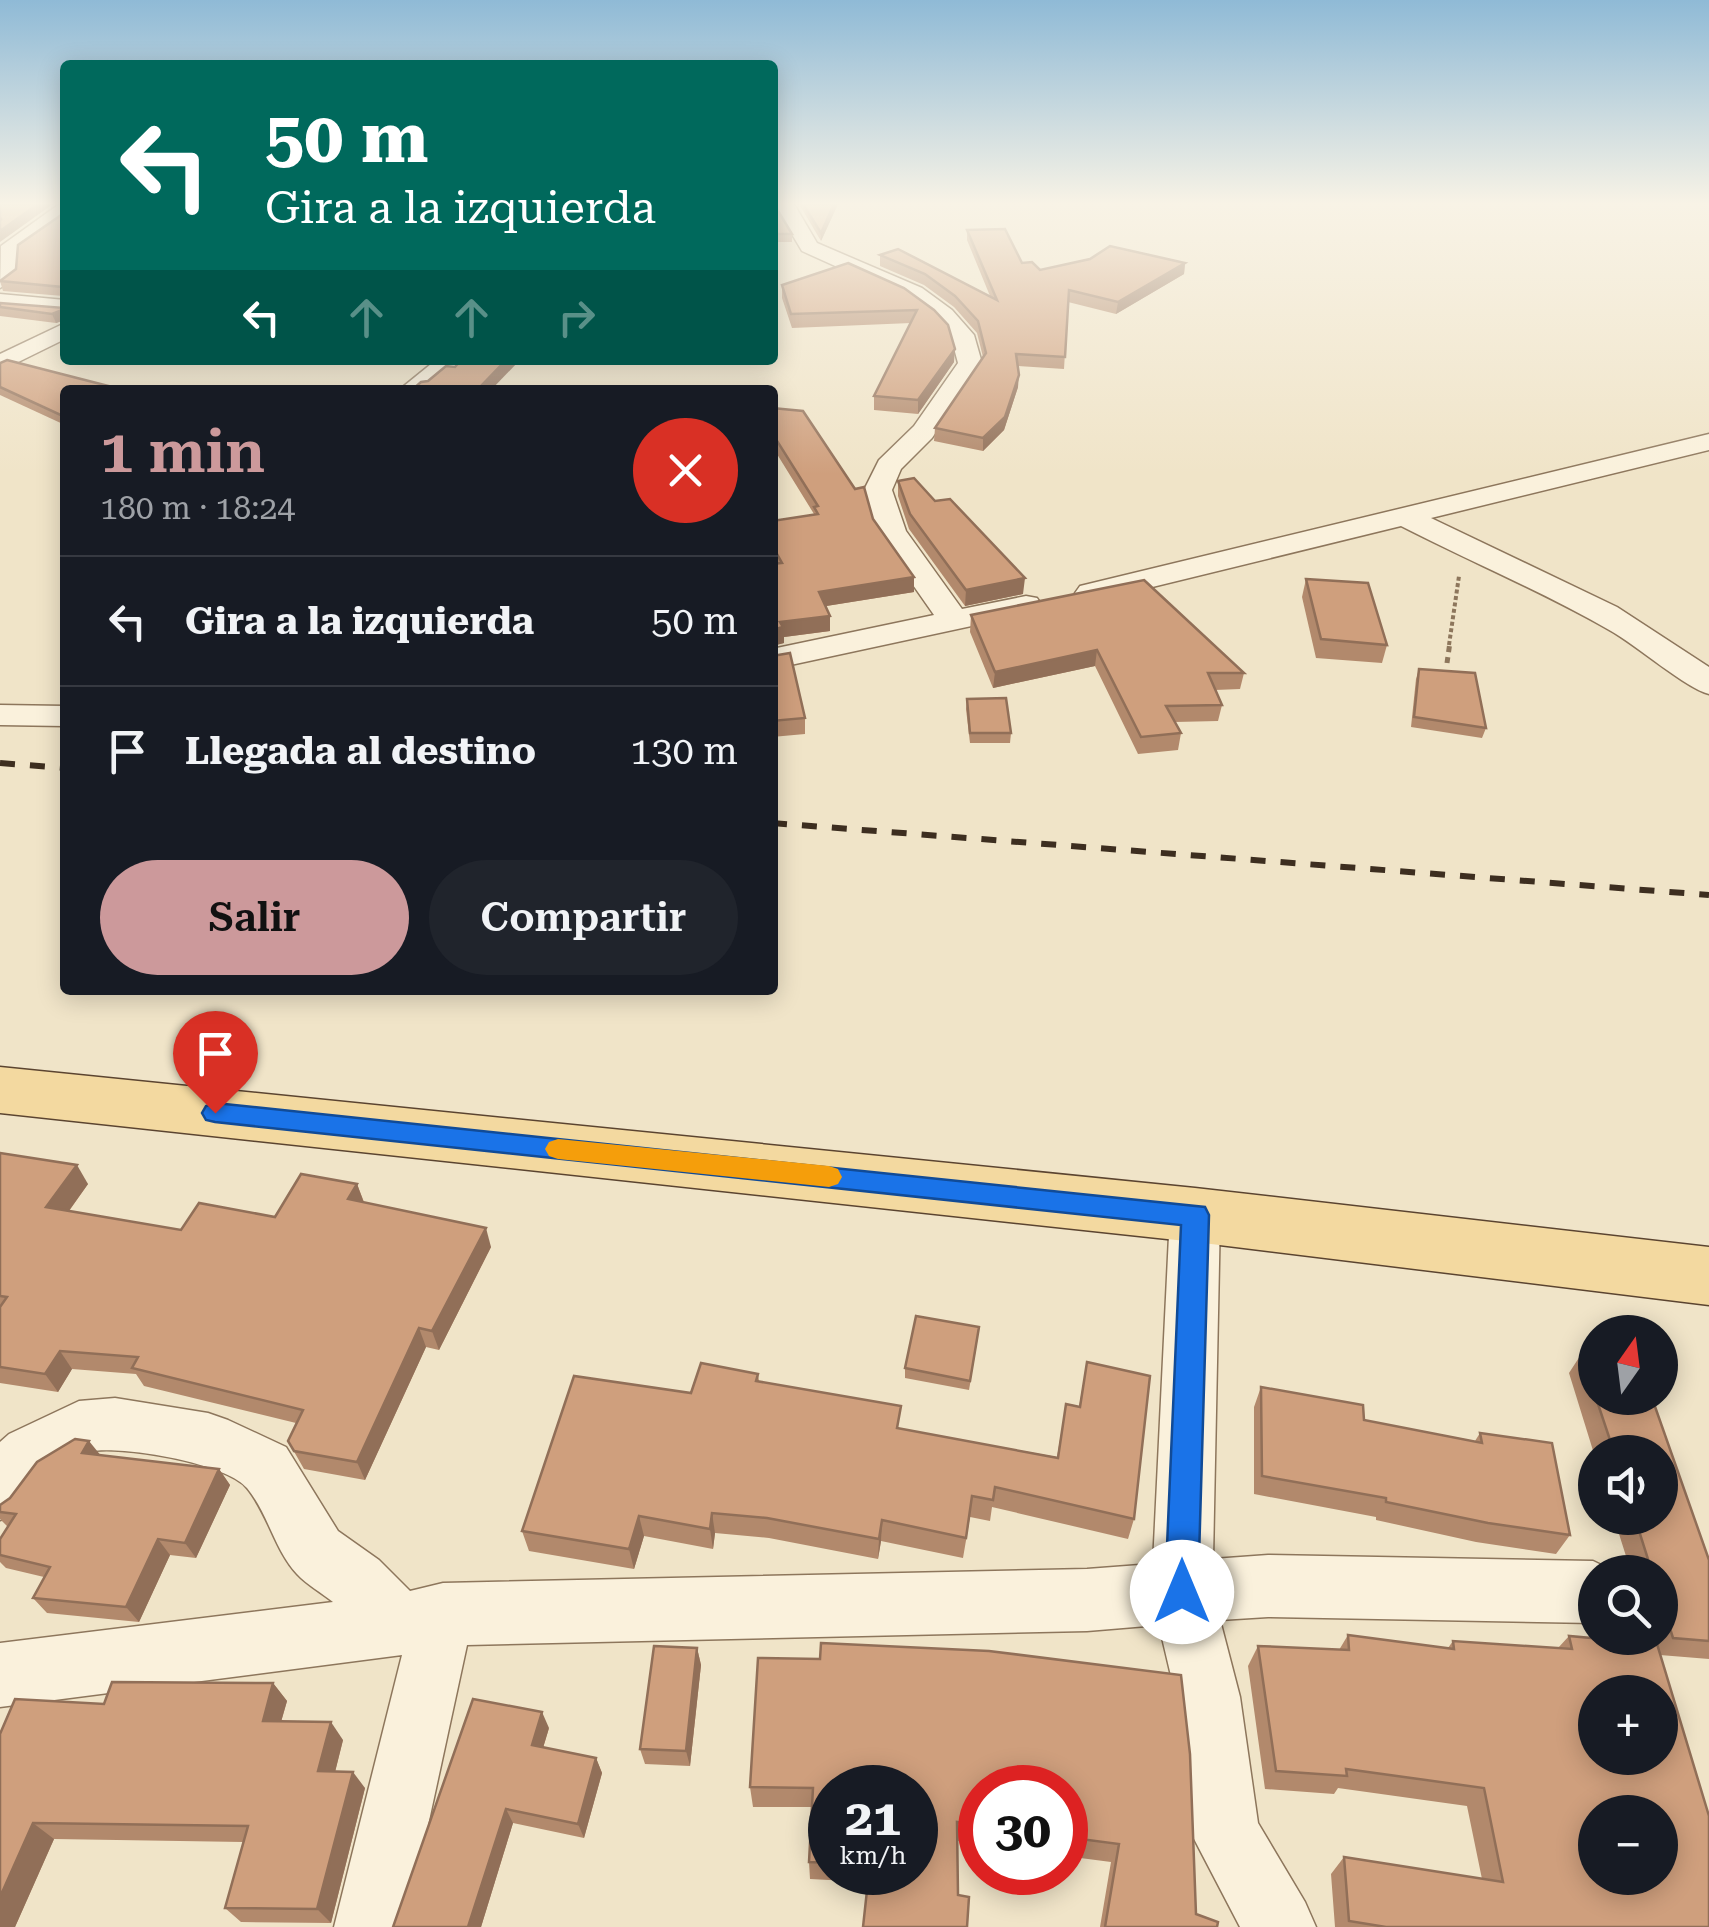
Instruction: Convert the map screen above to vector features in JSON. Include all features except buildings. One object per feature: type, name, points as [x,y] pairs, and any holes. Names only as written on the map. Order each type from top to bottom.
[{"type":"main road","points":[[0,1090],[1195,1215],[1709,1276]]},
{"type":"street","points":[[915,294],[944,315],[962,336],[970,364],[922,432],[889,466],[878,490],[891,532],[954,620]]},
{"type":"street","points":[[0,300],[60,306]]},
{"type":"street","points":[[0,364],[60,333]]},
{"type":"street","points":[[418,385],[444,365]]},
{"type":"street","points":[[778,658],[1132,584],[1709,442]]},
{"type":"street","points":[[1408,518],[1610,618],[1690,666],[1709,684]]},
{"type":"street","points":[[0,714],[60,716]]},
{"type":"street","points":[[1195,1215],[1182,1592],[1208,1697],[1225,1833],[1280,1927]]},
{"type":"street","points":[[0,1492],[12,1470],[29,1453],[80,1427],[115,1424],[208,1439],[266,1466],[316,1552],[357,1582],[393,1618],[415,1620]]},
{"type":"street","points":[[0,1675],[415,1620],[1087,1600],[1268,1586],[1578,1592]]},
{"type":"street","points":[[370,1927],[415,1620]]},
{"type":"path","points":[[1447,664],[1463,548]]},
{"type":"railway","points":[[0,763],[60,768]]},
{"type":"railway","points":[[778,823],[1709,895]]},
{"type":"slow traffic","points":[[558,1149],[829,1177]]},
{"type":"route","points":[[215,1113],[1195,1215],[1182,1592]]}]
